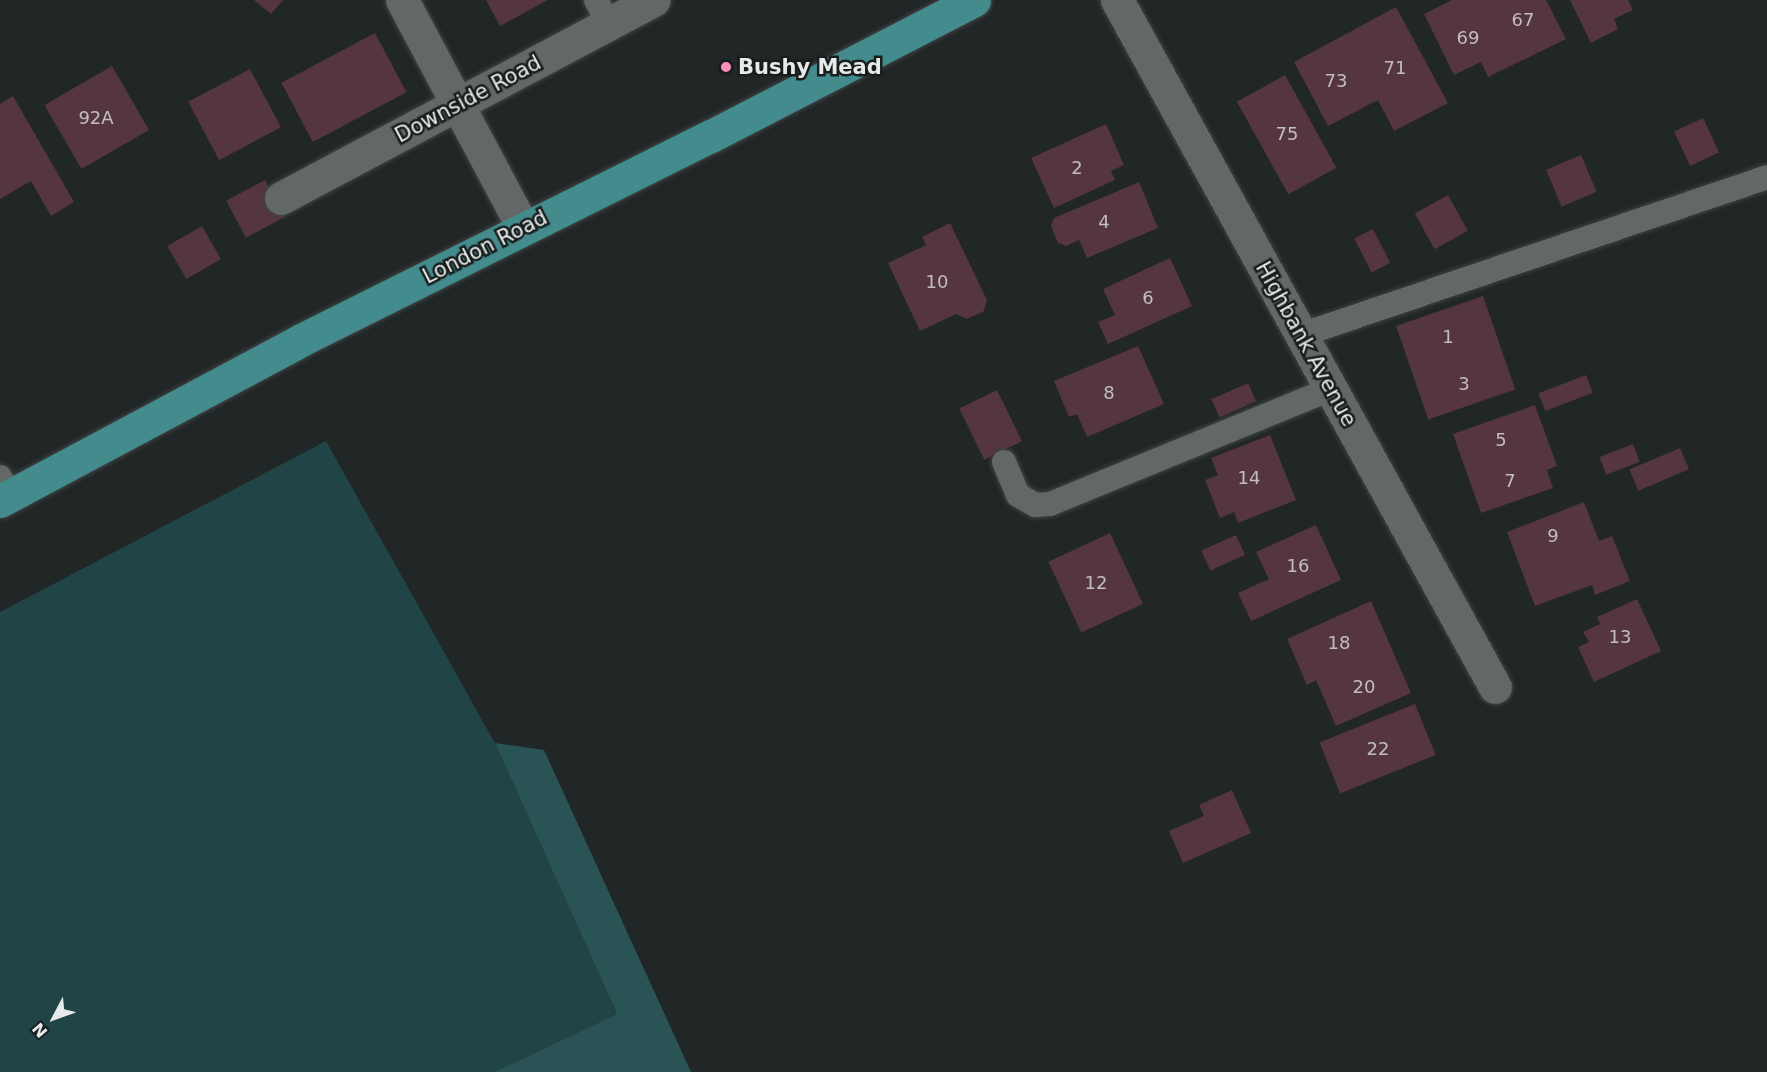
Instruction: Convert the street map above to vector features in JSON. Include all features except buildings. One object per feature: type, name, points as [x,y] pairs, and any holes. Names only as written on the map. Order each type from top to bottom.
[{"type":"main road","name":"London Road","points":[[3,491],[523,228],[711,136],[974,0]]},
{"type":"street","points":[[402,0],[460,104],[523,228]]},
{"type":"street","name":"Downside Road","points":[[281,198],[460,104],[602,12],[654,0]]},
{"type":"street","name":"Highbank Avenue","points":[[1117,0],[1495,687]]},
{"type":"lane","points":[[1301,335],[1767,177]]},
{"type":"lane","points":[[1004,462],[1018,495],[1035,506],[1050,504],[1330,389]]},
{"type":"shaded area","points":[[326,441],[495,743],[617,1014],[494,1072],[0,1072],[0,612]]},
{"type":"shaded area","points":[[495,743],[544,750],[691,1072],[494,1072],[617,1014]]},
{"type":"place","name":"Bushy Mead","points":[[726,67]]}]
